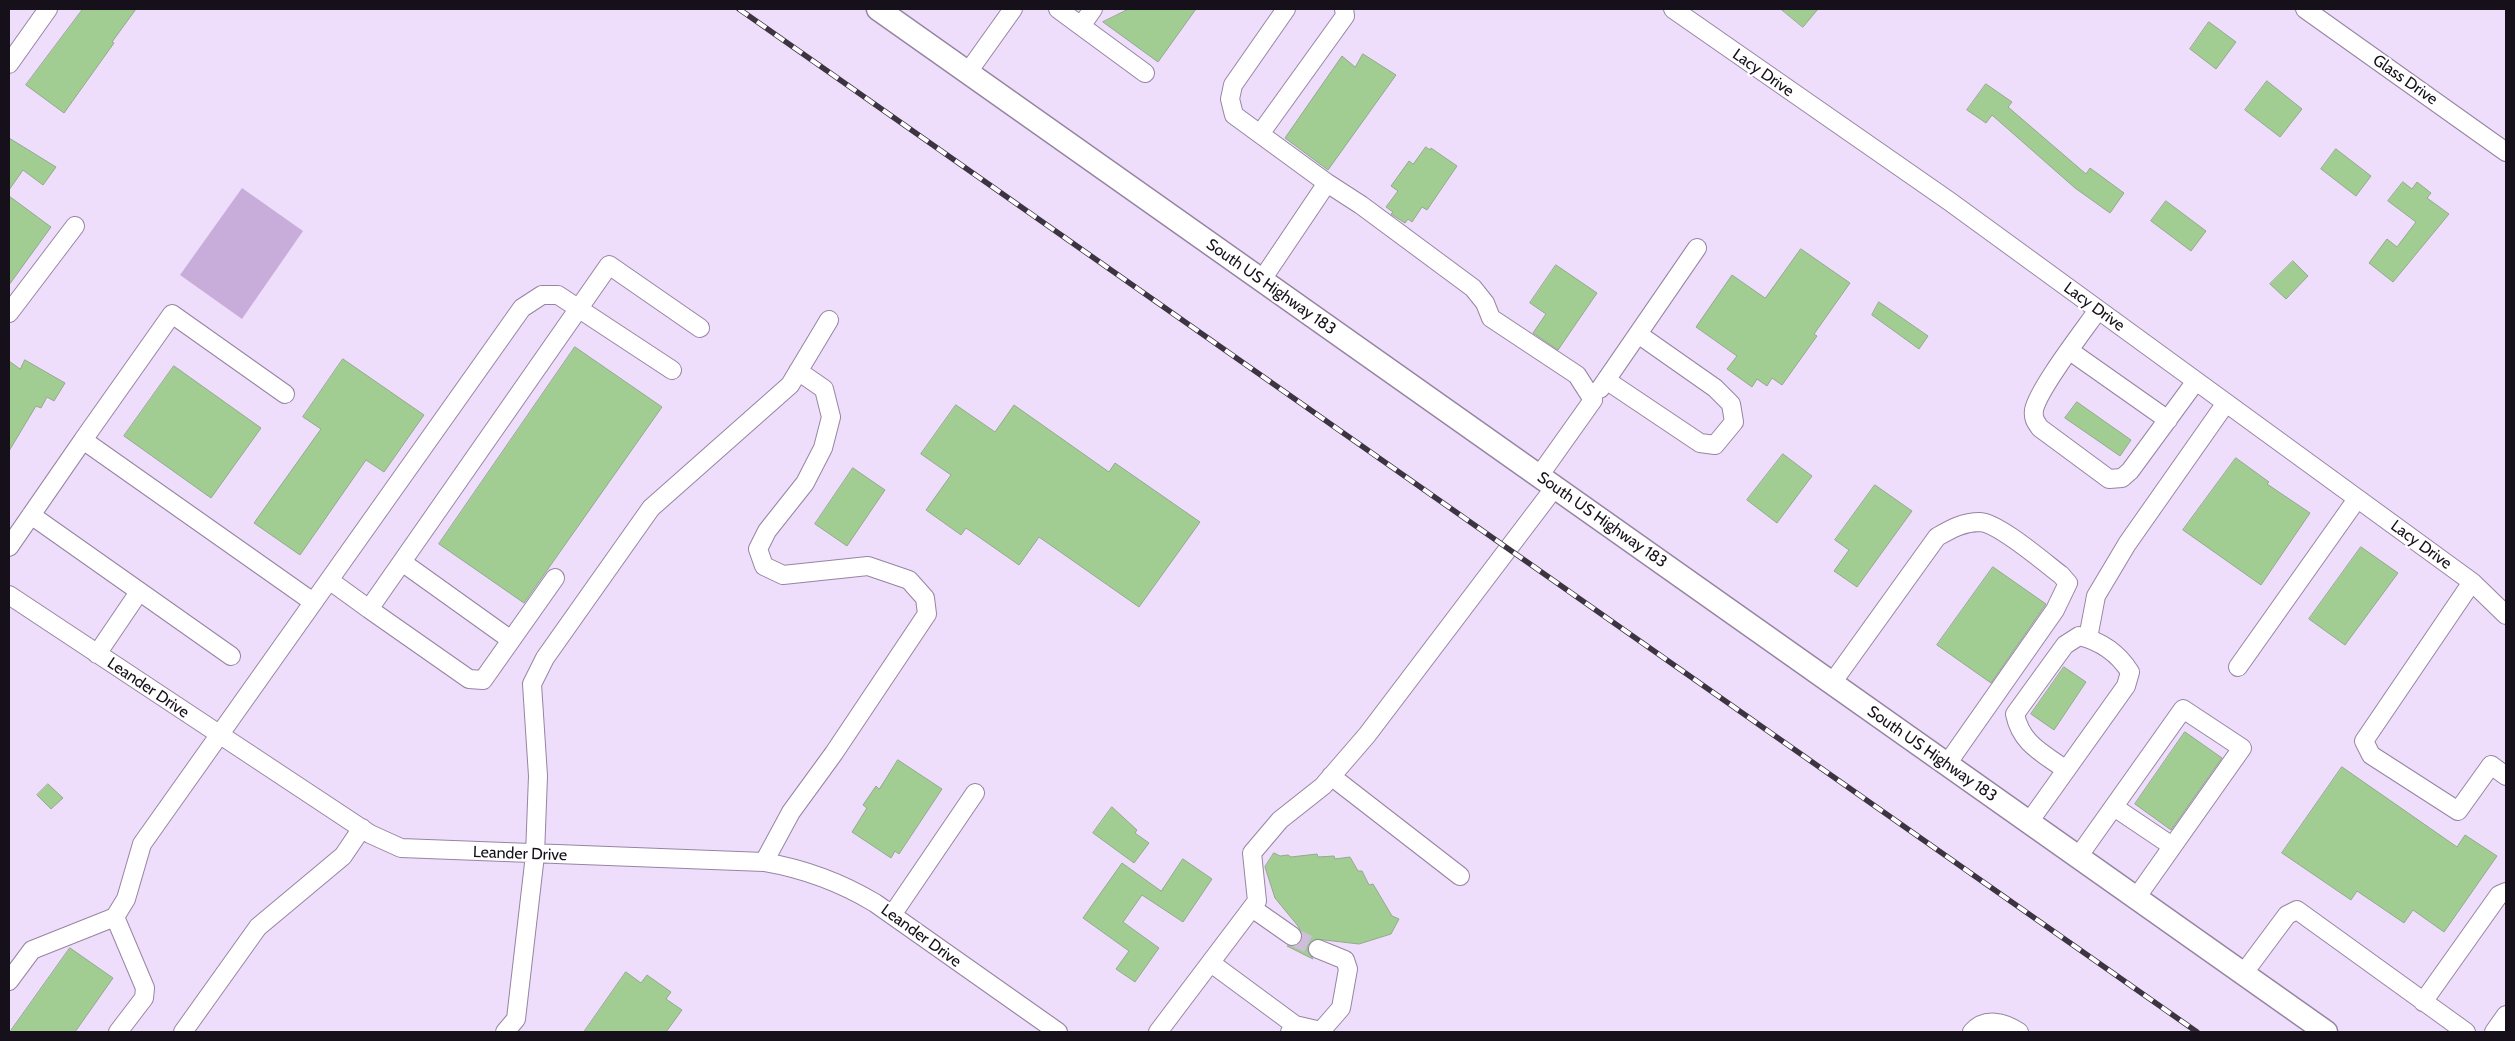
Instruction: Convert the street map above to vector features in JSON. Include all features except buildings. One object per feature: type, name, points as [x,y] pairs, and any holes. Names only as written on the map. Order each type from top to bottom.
[{"type":"main road","name":"South US Highway 183","points":[[878,9],[2326,1032]]},
{"type":"street","points":[[9,64],[48,9]]},
{"type":"street","points":[[968,72],[1014,9]]},
{"type":"street","points":[[1058,9],[1144,73]]},
{"type":"street","points":[[1080,26],[1093,9]]},
{"type":"street","points":[[1286,9],[1233,86],[1230,99],[1234,115],[1327,183],[1362,205],[1473,288],[1485,303],[1491,318],[1577,375],[1593,400]]},
{"type":"street","points":[[1260,134],[1346,16],[1344,9]]},
{"type":"street","name":"Lacy Drive","points":[[1673,9],[1949,201],[2472,582],[2506,615]]},
{"type":"street","name":"Glass Drive","points":[[2305,9],[2506,152]]},
{"type":"street","points":[[1261,281],[1327,183]]},
{"type":"street","points":[[9,313],[75,226]]},
{"type":"street","points":[[1158,1032],[1257,901],[1252,853],[1280,820],[1323,786],[1367,735],[1547,481],[1593,400],[1697,248]]},
{"type":"street","points":[[369,609],[609,265],[700,328]]},
{"type":"street","points":[[9,981],[32,950],[115,917],[126,899],[142,844],[522,308],[542,295],[558,295],[672,370]]},
{"type":"street","points":[[2098,310],[2035,408],[2034,419],[2040,428],[2109,479],[2122,478],[2130,472],[2196,381]]},
{"type":"street","points":[[9,547],[172,314],[285,394]]},
{"type":"street","points":[[505,1032],[516,1019],[535,855],[538,776],[532,684],[544,658],[651,508],[790,385],[829,320]]},
{"type":"street","points":[[1606,380],[1700,443],[1715,444],[1734,422],[1731,404],[1715,388],[1638,334]]},
{"type":"street","points":[[2070,351],[2168,420]]},
{"type":"street","points":[[764,862],[791,812],[834,753],[927,614],[925,598],[909,580],[868,566],[783,575],[764,566],[758,549],[767,531],[805,483],[823,448],[831,417],[824,390],[798,371]]},
{"type":"street","points":[[2088,638],[2096,596],[2127,544],[2226,403]]},
{"type":"street","points":[[83,440],[312,602]]},
{"type":"street","points":[[2238,667],[2357,499]]},
{"type":"street","points":[[31,515],[231,656]]},
{"type":"street","points":[[1832,683],[1937,537],[1957,525],[1982,522],[2002,531],[2062,575],[2068,583],[2055,610],[1947,764]]},
{"type":"street","points":[[402,562],[512,640]]},
{"type":"street","points":[[329,580],[469,680],[483,680],[555,578]]},
{"type":"street","points":[[2472,582],[2364,741],[2371,754],[2458,811],[2491,765],[2506,776]]},
{"type":"street","points":[[97,654],[140,592]]},
{"type":"street","name":"Leander Drive","points":[[9,595],[218,735],[362,828],[401,848],[535,855],[764,862],[811,872],[855,891],[892,915],[1038,1026],[1058,1032]]},
{"type":"street","points":[[2029,822],[2126,686],[2130,672],[2123,661],[2096,640],[2079,636],[2064,644],[2016,714],[2018,729],[2027,742],[2066,770]]},
{"type":"street","points":[[2078,857],[2183,709],[2242,748],[2136,898]]},
{"type":"street","points":[[1331,776],[1460,876]]},
{"type":"street","points":[[892,915],[974,793]]},
{"type":"street","points":[[2114,807],[2172,846]]},
{"type":"street","points":[[183,1032],[258,927],[343,856],[362,828]]},
{"type":"street","points":[[2422,1002],[2499,895],[2506,892]]},
{"type":"street","points":[[1252,908],[1292,936]]},
{"type":"street","points":[[2243,974],[2286,914],[2297,910],[2305,913],[2422,1002],[2466,1032]]},
{"type":"street","points":[[115,917],[145,988],[144,998],[118,1032]]},
{"type":"street","points":[[1210,963],[1292,1029],[1321,1031],[1341,1008],[1348,969],[1345,960],[1318,949]]},
{"type":"street","points":[[2494,1032],[2506,1015]]},
{"type":"street","points":[[1972,1032],[1986,1022],[2010,1026],[2019,1032]]},
{"type":"shaded area","points":[[242,188],[303,231],[242,319],[180,275]]},
{"type":"tunnel","points":[[1292,936],[1318,949]]},
{"type":"railway","points":[[739,9],[2197,1032]]}]
